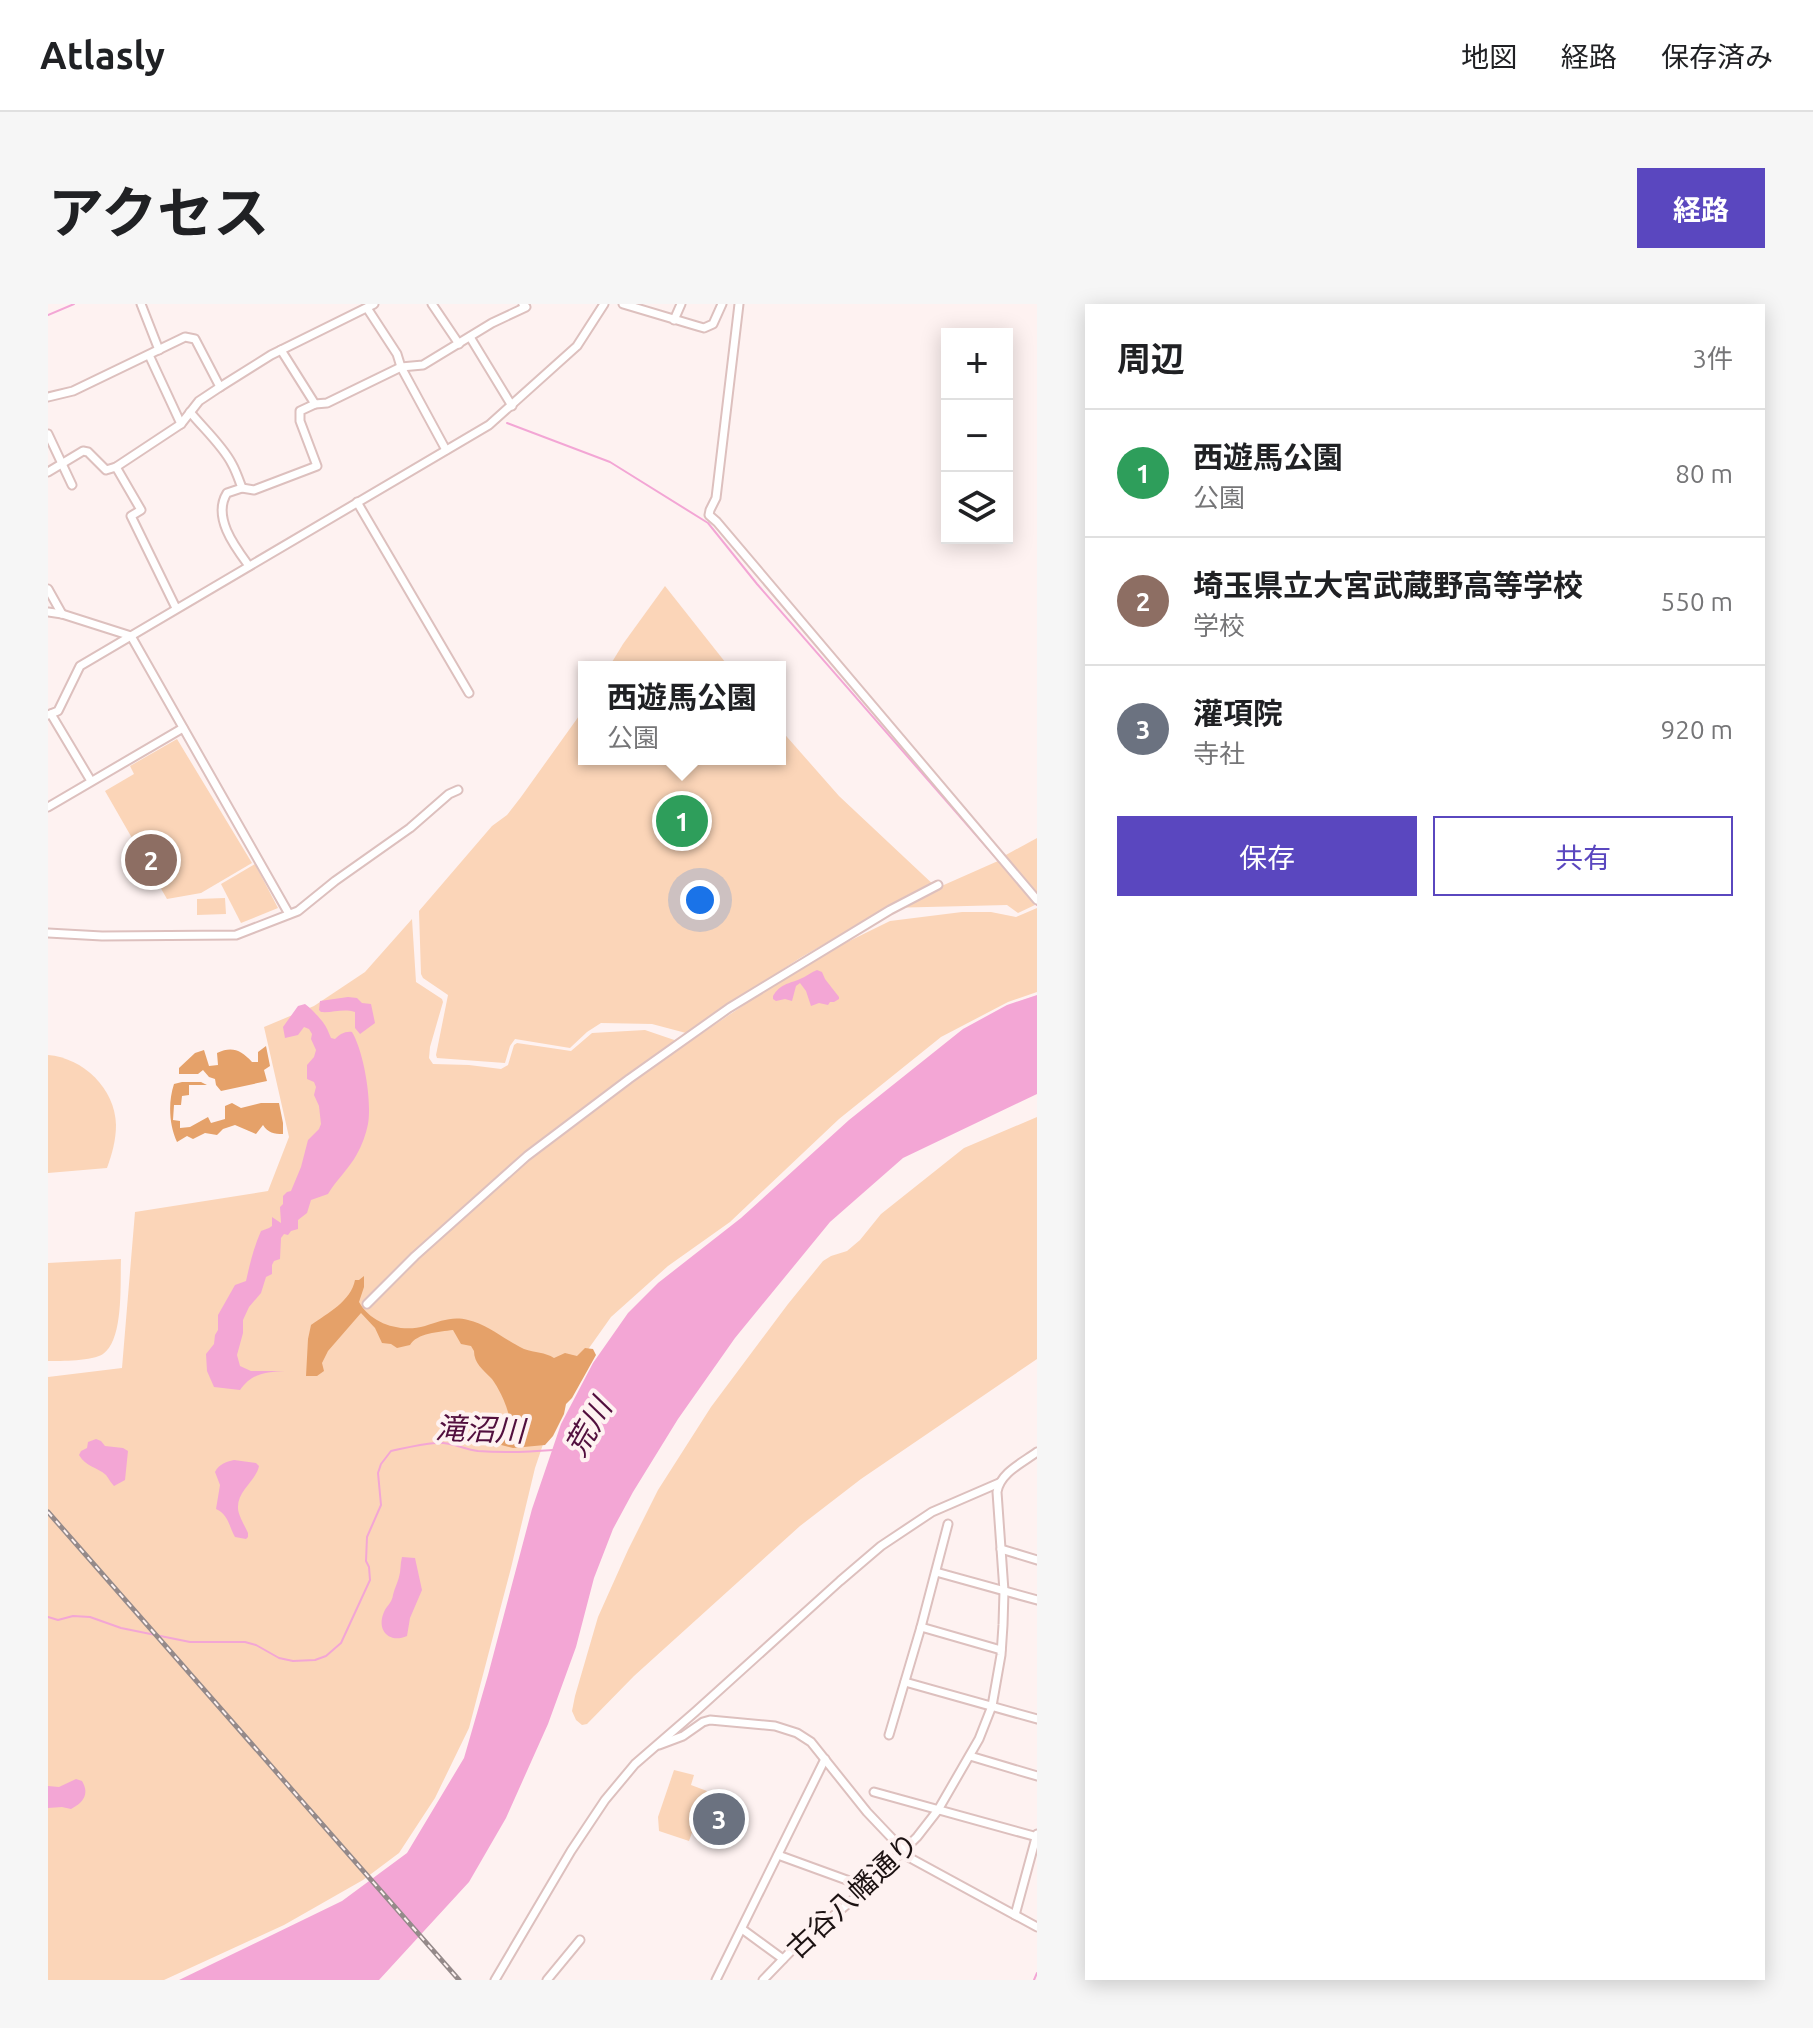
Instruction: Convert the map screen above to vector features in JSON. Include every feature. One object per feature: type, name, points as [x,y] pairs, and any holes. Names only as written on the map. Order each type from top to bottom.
[{"type":"street","points":[[141,304],[159,350]]},
{"type":"street","points":[[432,304],[459,344]]},
{"type":"street","points":[[249,566],[232,542],[222,510],[223,499],[227,493],[242,488],[254,490],[317,466],[300,421],[300,411],[315,404],[327,403],[401,367],[423,365],[492,323],[526,307],[523,304]]},
{"type":"street","points":[[91,781],[50,715],[58,711],[80,666],[489,425],[577,346],[604,304]]},
{"type":"street","points":[[623,304],[707,327],[716,319],[722,304]]},
{"type":"street","points":[[674,320],[681,304]]},
{"type":"street","points":[[739,304],[716,498],[709,515],[1037,900]]},
{"type":"street","points":[[48,472],[83,451],[88,452],[106,470],[116,467],[181,424],[203,398],[220,387],[281,350],[370,306],[446,450]]},
{"type":"street","points":[[48,397],[73,391],[185,337],[195,339],[220,387]]},
{"type":"street","points":[[470,337],[512,406]]},
{"type":"street","points":[[281,350],[315,404]]},
{"type":"street","points":[[149,355],[181,424]]},
{"type":"street","points":[[190,412],[232,464],[242,488]]},
{"type":"street","points":[[48,434],[72,485]]},
{"type":"street","points":[[116,467],[141,510],[131,516],[176,608]]},
{"type":"street","points":[[357,502],[469,693]]},
{"type":"street","points":[[48,589],[62,614]]},
{"type":"street","points":[[48,612],[131,636],[289,914]]},
{"type":"street","points":[[48,807],[183,728]]},
{"type":"street","points":[[48,933],[102,936],[236,935],[298,911],[458,790]]},
{"type":"street","points":[[367,1304],[415,1256],[527,1156],[638,1072],[729,1008],[890,910],[938,885]]},
{"type":"street","points":[[495,1980],[571,1851],[635,1764],[881,1546],[932,1512],[999,1483],[1037,1452]]},
{"type":"street","name":"古谷八幡通り","points":[[766,1977],[917,1837],[938,1810],[986,1723],[992,1706],[1001,1650],[1004,1591],[997,1492],[999,1483]]},
{"type":"street","points":[[889,1735],[948,1524]]},
{"type":"street","points":[[1001,1549],[1037,1560]]},
{"type":"street","points":[[936,1572],[1037,1600]]},
{"type":"street","points":[[921,1627],[1001,1650]]},
{"type":"street","points":[[905,1682],[1037,1719]]},
{"type":"street","points":[[657,1746],[683,1736],[703,1722],[723,1720],[786,1729],[811,1742],[903,1852],[1037,1927]]},
{"type":"street","points":[[970,1756],[1037,1776]]},
{"type":"street","points":[[716,1980],[825,1759]]},
{"type":"street","points":[[874,1792],[1037,1836],[1015,1915]]},
{"type":"street","points":[[778,1855],[866,1887]]},
{"type":"street","points":[[742,1929],[783,1959]]},
{"type":"street","points":[[547,1980],[580,1940]]},
{"type":"street","points":[[766,1977],[776,1980]]},
{"type":"shaded area","points":[[665,586],[724,661],[613,661]]},
{"type":"shaded area","points":[[578,717],[578,765],[786,765],[786,736],[839,796],[937,888],[998,861],[1035,905],[1018,913],[1007,905],[887,908],[800,958],[686,1033],[652,1024],[601,1023],[570,1048],[515,1039],[505,1063],[437,1058],[448,995],[421,974],[419,911],[521,797]]},
{"type":"shaded area","points":[[177,739],[252,863],[201,893],[167,899],[105,791],[134,774],[130,766]]},
{"type":"shaded area","points":[[1037,838],[1037,895],[1004,856]]},
{"type":"shaded area","points":[[255,864],[278,908],[241,923],[221,884]]},
{"type":"shaded area","points":[[225,898],[226,914],[197,915],[197,899]]},
{"type":"shaded area","points":[[1037,908],[1037,992],[1008,1002],[941,1037],[839,1119],[730,1222],[668,1266],[611,1317],[577,1365],[557,1403],[535,1468],[469,1728],[435,1798],[399,1853],[363,1880],[284,1925],[164,1980],[48,1980],[48,1377],[122,1368],[135,1212],[268,1191],[289,1137],[264,1027],[314,1006],[365,972],[412,919],[416,982],[443,1002],[429,1058],[433,1064],[501,1069],[508,1065],[517,1043],[571,1051],[592,1033],[645,1030],[686,1044],[784,978],[890,921],[962,912],[991,912],[1016,917]]},
{"type":"shaded area","points":[[266,1046],[270,1066],[264,1070],[267,1081],[221,1091],[215,1079],[203,1070],[198,1074],[179,1074],[179,1068],[195,1053],[204,1050],[209,1066],[218,1065],[217,1053],[227,1050],[236,1050],[252,1062],[258,1062],[258,1052]]},
{"type":"shaded area","points":[[48,1055],[61,1057],[85,1069],[95,1077],[110,1099],[116,1131],[107,1168],[48,1173]]},
{"type":"shaded area","points":[[174,1084],[207,1085],[189,1085],[189,1095],[182,1096],[181,1105],[174,1105],[173,1120],[180,1121],[180,1128],[190,1127],[208,1117],[211,1123],[225,1119],[225,1106],[232,1103],[241,1108],[279,1103],[283,1134],[267,1130],[263,1125],[256,1134],[235,1125],[217,1135],[205,1133],[193,1139],[187,1136],[177,1142],[171,1121],[171,1098]]},
{"type":"shaded area","points":[[1037,1117],[1037,1359],[861,1479],[800,1526],[634,1676],[587,1724],[582,1725],[572,1711],[575,1696],[598,1617],[628,1550],[658,1490],[711,1407],[788,1304],[823,1261],[847,1251],[881,1214],[964,1148]]},
{"type":"shaded area","points":[[121,1259],[120,1310],[110,1347],[92,1358],[48,1361],[48,1263]]},
{"type":"shaded area","points":[[364,1276],[359,1302],[371,1316],[388,1325],[416,1328],[462,1319],[483,1325],[524,1349],[554,1358],[565,1353],[577,1356],[585,1348],[593,1349],[596,1355],[566,1404],[553,1436],[545,1445],[513,1448],[501,1445],[510,1427],[504,1401],[494,1382],[477,1363],[471,1346],[461,1344],[453,1330],[435,1332],[397,1348],[382,1343],[375,1328],[361,1313],[328,1351],[322,1363],[324,1371],[317,1376],[306,1376],[311,1325],[338,1306],[349,1294],[355,1280]]},
{"type":"shaded area","points":[[674,1770],[694,1775],[691,1785],[707,1791],[689,1841],[659,1831],[658,1817]]},
{"type":"water","points":[[817,970],[822,972],[839,999],[828,1005],[819,1003],[811,1006],[800,983],[796,986],[792,1001],[773,999],[781,987]]},
{"type":"water","name":"荒川","points":[[1037,995],[1037,1094],[903,1158],[830,1222],[735,1338],[678,1419],[613,1529],[594,1578],[576,1647],[548,1724],[506,1818],[469,1882],[379,1980],[179,1980],[342,1901],[407,1853],[464,1758],[532,1509],[561,1424],[593,1363],[628,1313],[658,1283],[741,1218],[849,1120],[963,1029],[1007,1005]]},
{"type":"water","points":[[348,997],[371,1004],[375,1023],[360,1034],[355,1028],[355,1012],[319,1010],[320,1001]]},
{"type":"water","points":[[305,1004],[323,1022],[331,1038],[352,1032],[366,1077],[369,1103],[367,1128],[354,1159],[328,1194],[311,1200],[307,1213],[298,1220],[298,1229],[281,1238],[280,1259],[274,1261],[272,1274],[266,1277],[261,1293],[243,1320],[237,1355],[240,1366],[251,1371],[285,1371],[260,1374],[240,1390],[214,1387],[207,1371],[206,1354],[214,1344],[218,1315],[235,1285],[246,1281],[261,1231],[272,1226],[272,1217],[281,1223],[283,1196],[291,1191],[308,1140],[321,1124],[314,1095],[316,1087],[314,1082],[307,1079],[307,1065],[316,1050],[312,1034],[304,1027],[298,1035],[285,1038],[283,1027],[298,1006]]},
{"type":"water","points":[[96,1439],[105,1446],[128,1451],[125,1480],[114,1486],[106,1475],[79,1455],[87,1448],[88,1442]]},
{"type":"water","points":[[234,1460],[259,1466],[238,1502],[239,1514],[248,1533],[246,1539],[235,1537],[226,1518],[216,1509],[220,1485],[215,1472],[221,1465]]},
{"type":"water","points":[[402,1557],[415,1558],[422,1590],[410,1618],[407,1636],[395,1638],[383,1630],[382,1619],[400,1575]]},
{"type":"water","points":[[76,1779],[82,1781],[84,1786],[82,1801],[71,1809],[48,1808],[48,1786],[59,1787]]},
{"type":"waterway","points":[[48,315],[74,304]]},
{"type":"waterway","points":[[507,423],[610,462],[708,523],[757,584],[1037,905]]},
{"type":"waterway","name":"滝沼川","points":[[48,1617],[58,1620],[73,1616],[90,1617],[121,1628],[190,1642],[245,1642],[279,1658],[315,1660],[326,1656],[341,1643],[370,1580],[366,1561],[367,1537],[381,1505],[378,1473],[391,1451],[440,1443],[487,1452],[553,1450]]},
{"type":"waterway","points":[[1034,1980],[1037,1973]]},
{"type":"railway","points":[[48,1512],[459,1980]]},
{"type":"place","name":"西遊馬公園","points":[[682,821]]},
{"type":"place","name":"埼玉県立大宮武蔵野高等学校","points":[[151,860]]},
{"type":"place","name":"灌項院","points":[[719,1819]]}]
